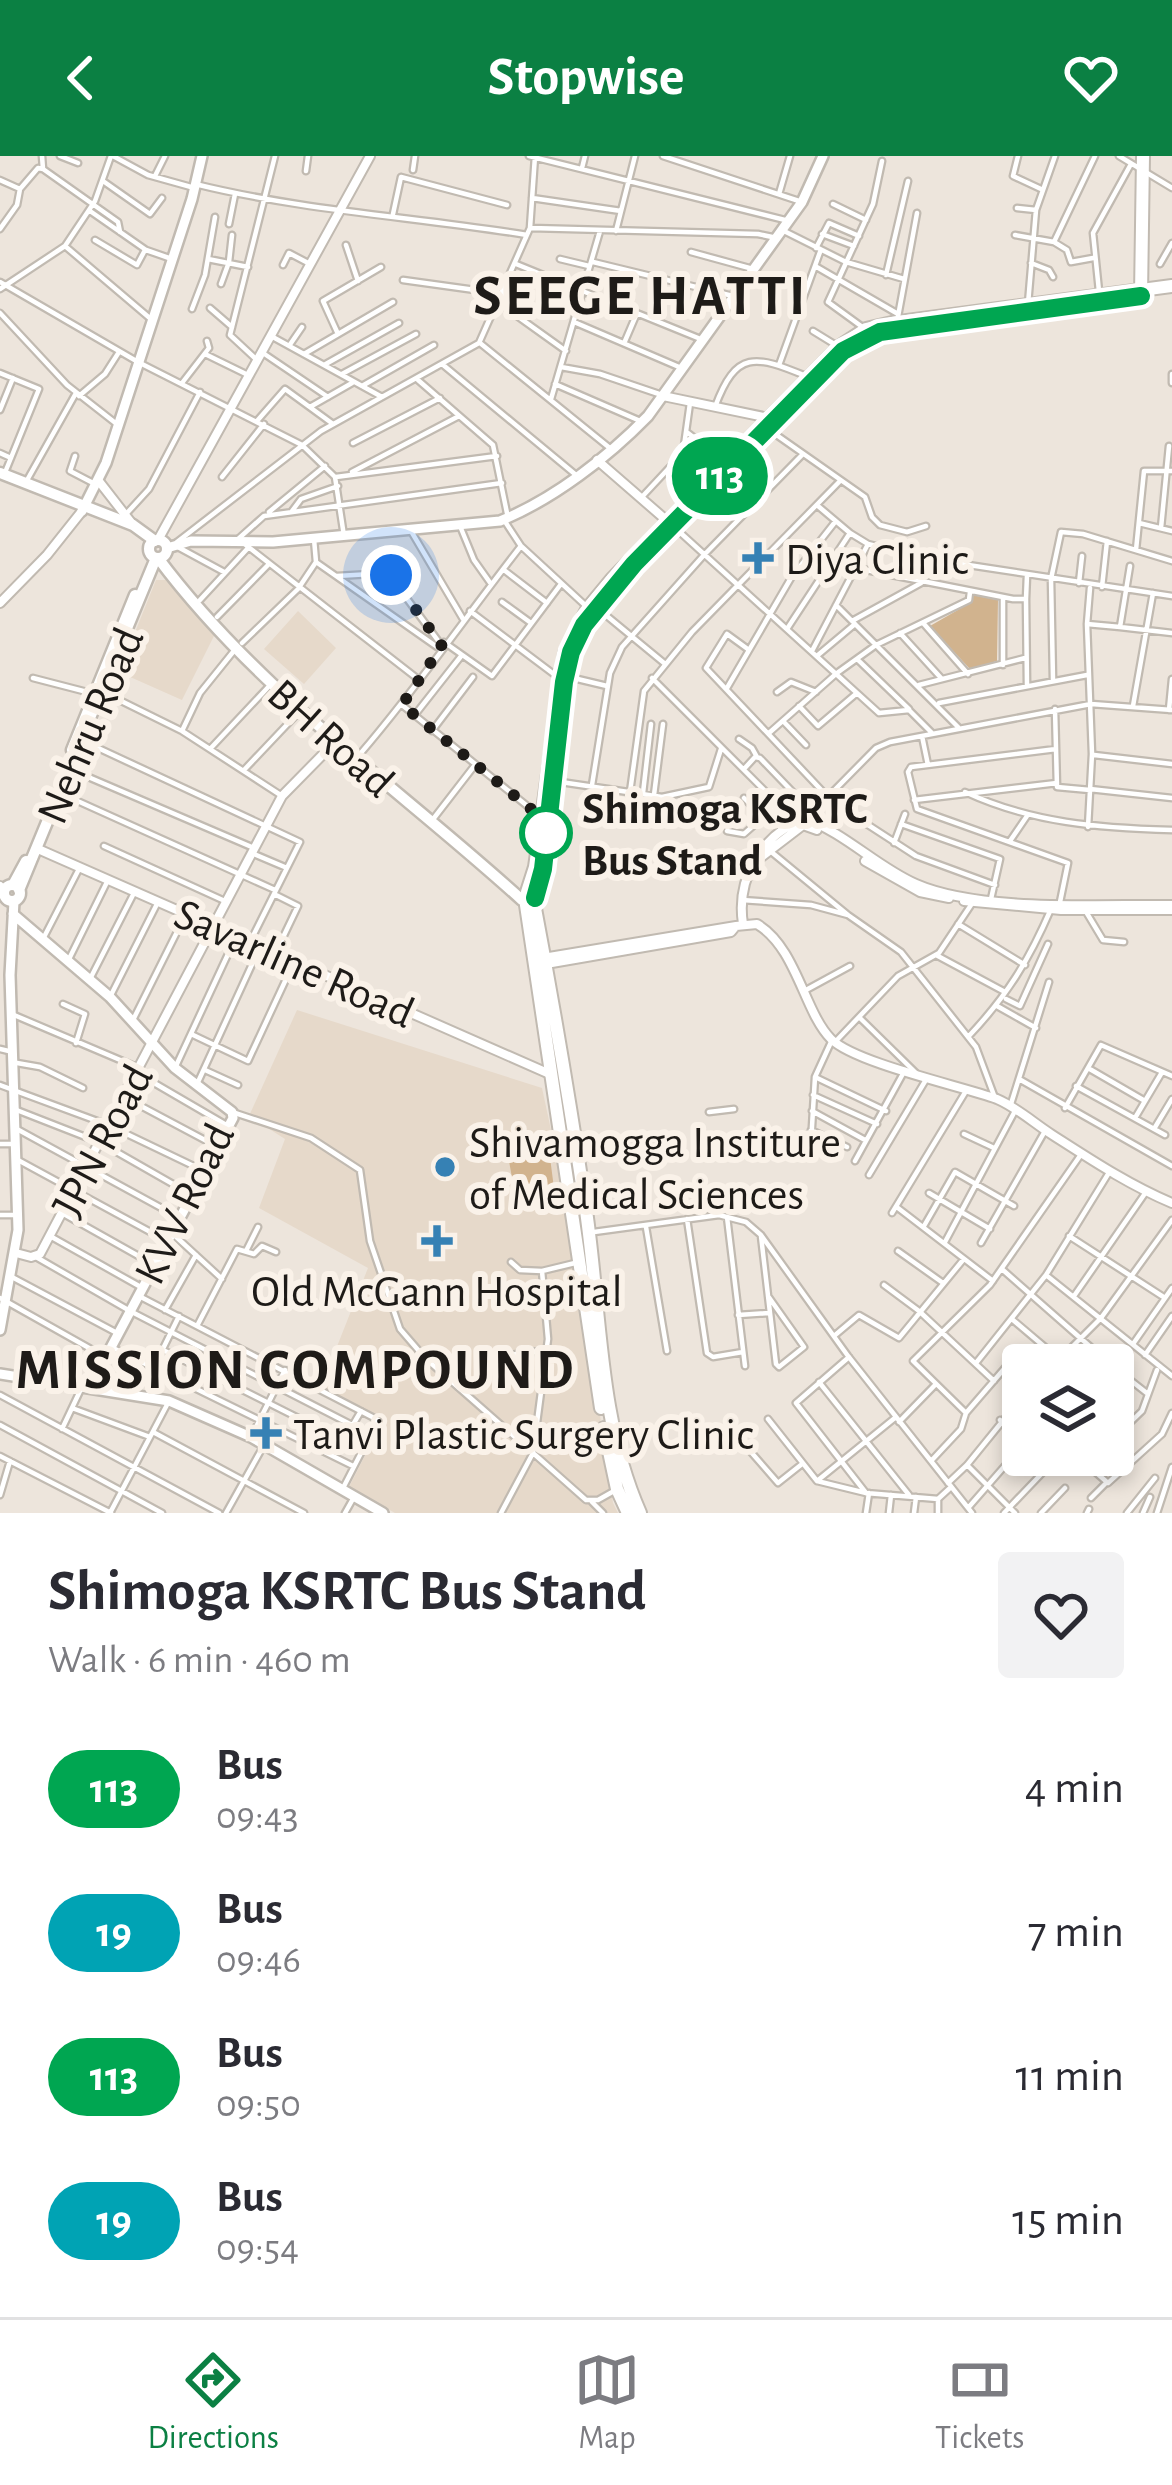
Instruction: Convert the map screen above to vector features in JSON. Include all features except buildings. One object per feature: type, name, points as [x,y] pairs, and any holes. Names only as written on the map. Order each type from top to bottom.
[{"type":"highway","points":[[1143,164],[1144,283]]},
{"type":"highway","points":[[628,1513],[608,1448],[528,899],[562,677],[576,639],[592,608],[809,377],[839,347],[866,329],[1144,283],[1170,288]]},
{"type":"highway","points":[[671,525],[727,462],[867,335],[902,321],[1099,295],[1144,283],[1170,288]]},
{"type":"highway","points":[[562,677],[543,869],[528,899],[544,962],[589,1233],[610,1413],[618,1456],[640,1513]]},
{"type":"main road","points":[[83,508],[118,425],[202,156]]},
{"type":"main road","points":[[1,476],[83,508],[161,548],[506,519],[577,475],[641,422],[783,230],[823,156]]},
{"type":"main road","points":[[1,476],[83,508],[130,519],[161,548]]},
{"type":"main road","name":"BH Road","points":[[161,548],[172,578],[239,645],[338,739],[528,899]]},
{"type":"main road","name":"BH Road","points":[[161,548],[173,569],[272,683],[528,899]]},
{"type":"main road","name":"Nehru Road","points":[[8,894],[38,849],[161,548]]},
{"type":"main road","name":"Nehru Road","points":[[8,894],[161,548]]},
{"type":"main road","points":[[149,581],[172,578]]},
{"type":"main road","points":[[0,1330],[7,1272],[16,1253],[17,1215],[14,1016],[5,975],[8,894]]},
{"type":"main road","name":"JPN Road","points":[[8,894],[43,939],[110,997],[152,1046]]},
{"type":"main road","name":"KVV Road","points":[[86,1388],[218,1147],[232,1112],[152,1046]]},
{"type":"main road","points":[[0,1374],[169,1401],[251,1437],[383,1513]]},
{"type":"street","points":[[42,156],[43,169]]},
{"type":"street","points":[[60,156],[78,163]]},
{"type":"street","points":[[344,536],[335,477],[302,445],[119,352],[2,285],[65,246],[92,207],[112,156],[155,176],[264,200],[529,232],[783,230]]},
{"type":"street","points":[[155,176],[165,156]]},
{"type":"street","points":[[274,156],[231,339],[328,397]]},
{"type":"street","points":[[306,171],[308,156]]},
{"type":"street","points":[[161,548],[230,407],[370,156]]},
{"type":"street","points":[[413,170],[415,156]]},
{"type":"street","points":[[161,548],[333,424],[479,343],[529,232],[533,156],[627,180],[783,230],[846,262],[904,279]]},
{"type":"street","points":[[582,169],[585,156]]},
{"type":"street","points":[[616,231],[635,156]]},
{"type":"street","points":[[663,156],[802,202]]},
{"type":"street","points":[[778,194],[788,156]]},
{"type":"street","points":[[1018,156],[1013,176],[1041,190]]},
{"type":"street","points":[[1028,304],[1036,210],[1055,156]]},
{"type":"street","points":[[1054,242],[1095,156]]},
{"type":"street","points":[[1119,156],[1143,164],[1172,187]]},
{"type":"street","points":[[866,329],[830,305],[875,198],[882,161]]},
{"type":"street","points":[[1099,295],[1094,233],[1143,164]]},
{"type":"street","points":[[0,229],[17,205],[20,189],[38,168],[118,222],[120,232],[146,250],[172,260]]},
{"type":"street","points":[[393,214],[401,177],[507,205]]},
{"type":"street","points":[[0,180],[20,189]]},
{"type":"street","points":[[103,181],[150,214],[162,198]]},
{"type":"street","points":[[886,275],[908,181]]},
{"type":"street","points":[[229,224],[235,194]]},
{"type":"street","points":[[532,198],[621,211]]},
{"type":"street","points":[[833,204],[866,220]]},
{"type":"street","points":[[1017,208],[1036,210]]},
{"type":"street","points":[[814,266],[902,321],[904,279],[917,213]]},
{"type":"street","points":[[192,309],[208,259],[214,217]]},
{"type":"street","points":[[779,365],[822,234],[831,223],[859,236]]},
{"type":"street","points":[[551,399],[600,231]]},
{"type":"street","points":[[822,234],[854,246]]},
{"type":"street","points":[[221,284],[232,235]]},
{"type":"street","points":[[1015,236],[1054,242],[1067,250],[1071,262],[1094,258]]},
{"type":"street","points":[[95,240],[137,265],[146,250]]},
{"type":"street","points":[[1144,283],[1172,243]]},
{"type":"street","points":[[346,245],[358,281]]},
{"type":"street","points":[[65,246],[152,320]]},
{"type":"street","points":[[691,252],[753,268]]},
{"type":"street","points":[[283,265],[288,254],[310,264]]},
{"type":"street","points":[[208,259],[248,267]]},
{"type":"street","points":[[560,259],[733,296]]},
{"type":"street","points":[[1031,263],[1053,277]]},
{"type":"street","points":[[516,264],[703,340]]},
{"type":"street","points":[[338,334],[322,304],[381,267]]},
{"type":"street","points":[[403,280],[503,294]]},
{"type":"street","points":[[304,354],[393,302]]},
{"type":"street","points":[[499,302],[566,351]]},
{"type":"street","points":[[210,308],[232,327]]},
{"type":"street","points":[[0,313],[77,394],[118,425]]},
{"type":"street","points":[[625,341],[637,314]]},
{"type":"street","points":[[574,322],[683,369]]},
{"type":"street","points":[[324,365],[399,323]]},
{"type":"street","points":[[289,346],[302,327]]},
{"type":"street","points":[[814,331],[839,347]]},
{"type":"street","points":[[341,374],[416,334]]},
{"type":"street","points":[[270,336],[382,397]]},
{"type":"street","points":[[182,383],[210,346],[207,341]]},
{"type":"street","points":[[479,343],[611,449]]},
{"type":"street","points":[[362,386],[434,345]]},
{"type":"street","points":[[25,483],[77,394],[105,374],[119,352]]},
{"type":"street","points":[[204,354],[248,375]]},
{"type":"street","points":[[715,407],[736,367],[754,359],[809,377]]},
{"type":"street","points":[[442,364],[577,475]]},
{"type":"street","points":[[561,367],[769,424],[802,455],[865,497],[872,518],[880,525],[907,532],[926,526]]},
{"type":"street","points":[[0,373],[39,389],[1,476]]},
{"type":"street","points":[[1172,374],[1172,383]]},
{"type":"street","points":[[0,410],[13,378]]},
{"type":"street","points":[[416,378],[490,440],[497,456],[506,519],[521,546],[561,584],[664,663]]},
{"type":"street","points":[[310,407],[354,381]]},
{"type":"street","points":[[555,384],[641,422]]},
{"type":"street","points":[[222,477],[285,389],[333,424]]},
{"type":"street","points":[[75,456],[69,469],[97,482],[130,519],[200,392]]},
{"type":"street","points":[[353,443],[440,398]]},
{"type":"street","points":[[640,498],[682,453],[690,403]]},
{"type":"street","points":[[347,475],[461,416]]},
{"type":"street","points":[[687,432],[727,462]]},
{"type":"street","points":[[1161,528],[1169,446]]},
{"type":"street","points":[[0,453],[11,458]]},
{"type":"street","points":[[592,785],[614,662],[704,555],[802,455]]},
{"type":"street","points":[[335,477],[497,456]]},
{"type":"street","points":[[597,459],[881,715],[909,710]]},
{"type":"street","points":[[200,600],[265,516],[326,466]]},
{"type":"street","points":[[1136,550],[1144,471],[1169,470]]},
{"type":"street","points":[[630,792],[644,691],[652,678],[840,481]]},
{"type":"street","points":[[265,516],[502,483]]},
{"type":"street","points":[[291,512],[301,499],[338,486]]},
{"type":"street","points":[[816,505],[868,544],[950,563],[1172,596]]},
{"type":"street","points":[[0,603],[47,555],[83,508]]},
{"type":"street","points":[[726,689],[791,578],[835,522]]},
{"type":"street","points":[[1138,523],[1172,530]]},
{"type":"street","points":[[460,525],[474,560],[491,584]]},
{"type":"street","points":[[410,530],[464,619]]},
{"type":"street","points":[[1053,680],[1052,579],[1061,532],[1172,561]]},
{"type":"street","points":[[787,629],[850,533]]},
{"type":"street","points":[[182,730],[200,693],[239,645],[298,589],[316,562],[314,538]]},
{"type":"street","points":[[1102,587],[1107,542]]},
{"type":"street","points":[[242,543],[418,679]]},
{"type":"street","points":[[814,653],[868,544]]},
{"type":"street","points":[[360,754],[521,546]]},
{"type":"street","points":[[161,548],[224,572]]},
{"type":"street","points":[[1078,584],[1082,556]]},
{"type":"street","points":[[316,562],[490,676],[561,584]]},
{"type":"street","points":[[217,617],[268,565]]},
{"type":"street","points":[[1120,627],[1130,566]]},
{"type":"street","points":[[856,568],[921,584],[1026,599]]},
{"type":"street","points":[[503,569],[547,603]]},
{"type":"street","points":[[337,576],[388,573],[442,646]]},
{"type":"street","points":[[1027,575],[1028,686]]},
{"type":"street","points":[[814,653],[854,622],[921,584]]},
{"type":"street","points":[[1088,827],[1091,586]]},
{"type":"street","points":[[769,733],[876,645],[969,600],[970,592]]},
{"type":"street","points":[[1133,706],[1153,593]]},
{"type":"street","points":[[1003,597],[1003,665]]},
{"type":"street","points":[[502,602],[532,623]]},
{"type":"street","points":[[836,605],[958,727]]},
{"type":"street","points":[[470,611],[562,677],[608,687]]},
{"type":"street","points":[[923,622],[968,674]]},
{"type":"street","points":[[1087,624],[1172,633]]},
{"type":"street","points":[[900,633],[942,680]]},
{"type":"street","points":[[749,650],[727,634],[706,664],[826,795]]},
{"type":"street","points":[[414,716],[462,655]]},
{"type":"street","points":[[919,686],[1025,658]]},
{"type":"street","points":[[857,659],[932,733]]},
{"type":"street","points":[[938,704],[1087,675]]},
{"type":"street","points":[[432,731],[473,677]]},
{"type":"street","points":[[33,678],[98,693],[182,730],[281,796]]},
{"type":"street","points":[[652,678],[778,804],[915,884],[936,891],[1085,910],[1172,908]]},
{"type":"street","points":[[739,925],[752,863],[876,748],[958,727],[1091,704],[1171,710],[1172,679]]},
{"type":"street","points":[[777,692],[791,682],[816,692]]},
{"type":"street","points":[[210,749],[272,683]]},
{"type":"street","points":[[800,706],[818,726],[857,693]]},
{"type":"street","points":[[402,705],[541,817]]},
{"type":"street","points":[[1055,709],[1059,789],[1172,798]]},
{"type":"street","points":[[244,770],[301,710]]},
{"type":"street","points":[[783,722],[806,745]]},
{"type":"street","points":[[643,793],[651,724]]},
{"type":"street","points":[[629,814],[656,819],[663,724]]},
{"type":"street","points":[[921,735],[928,765]]},
{"type":"street","points":[[152,1046],[281,796],[338,739]]},
{"type":"street","points":[[739,739],[804,819],[920,892],[973,902],[1172,908]]},
{"type":"street","points":[[83,742],[300,842],[250,942]]},
{"type":"street","points":[[554,781],[658,796],[709,787],[722,748]]},
{"type":"street","points":[[968,1036],[1006,996],[1044,932],[1068,862],[917,809],[909,769],[1056,749]]},
{"type":"street","points":[[1092,754],[1172,764]]},
{"type":"street","points":[[745,769],[757,757]]},
{"type":"street","points":[[434,818],[475,765]]},
{"type":"street","points":[[71,770],[287,868]]},
{"type":"street","points":[[913,800],[1057,783]]},
{"type":"street","points":[[964,792],[1027,816],[1088,827],[1172,830]]},
{"type":"street","points":[[62,794],[241,874],[298,905],[275,953]]},
{"type":"street","points":[[744,798],[763,818]]},
{"type":"street","points":[[727,831],[744,834],[778,804]]},
{"type":"street","points":[[894,843],[905,814]]},
{"type":"street","points":[[1010,842],[1027,816]]},
{"type":"street","points":[[859,819],[916,856],[995,885]]},
{"type":"street","points":[[902,824],[998,858],[991,898]]},
{"type":"street","points":[[104,846],[226,902]]},
{"type":"street","points":[[767,848],[901,952],[968,1036],[996,1099]]},
{"type":"street","name":"Savarline Road","points":[[38,849],[552,1075]]},
{"type":"street","points":[[43,939],[80,868]]},
{"type":"street","points":[[69,959],[108,880]]},
{"type":"street","points":[[90,979],[135,892]]},
{"type":"street","points":[[742,900],[811,905],[848,915]]},
{"type":"street","points":[[110,997],[158,902]]},
{"type":"street","points":[[811,1143],[815,1077],[834,1041],[898,976],[936,955],[973,902]]},
{"type":"street","points":[[1085,910],[1103,940],[1124,942]]},
{"type":"street","points":[[132,1022],[186,914]]},
{"type":"street","points":[[544,962],[757,923],[768,931],[834,1041],[996,1099],[1110,1171],[1172,1203]]},
{"type":"street","points":[[958,923],[1025,965]]},
{"type":"street","points":[[175,1068],[237,936]]},
{"type":"street","points":[[936,955],[1020,1006],[1048,944]]},
{"type":"street","points":[[198,1082],[260,947]]},
{"type":"street","points":[[191,1034],[248,1061],[294,962]]},
{"type":"street","points":[[806,990],[850,966]]},
{"type":"street","points":[[945,1242],[1012,1109],[1049,982]]},
{"type":"street","points":[[63,1004],[86,1014],[76,1042]]},
{"type":"street","points":[[997,1006],[1036,1028]]},
{"type":"street","points":[[0,1015],[14,1016],[138,1071],[228,1126]]},
{"type":"street","points":[[860,1018],[922,1076]]},
{"type":"street","points":[[1065,1108],[1103,1045],[1172,1076]]},
{"type":"street","name":"JPN Road","points":[[16,1253],[36,1257],[50,1236],[152,1046]]},
{"type":"street","points":[[0,1049],[83,1088]]},
{"type":"street","points":[[1087,1067],[1145,1101]]},
{"type":"street","points":[[205,1070],[238,1085]]},
{"type":"street","points":[[855,1160],[905,1070]]},
{"type":"street","points":[[1135,1118],[1161,1074]]},
{"type":"street","points":[[869,1175],[922,1076]]},
{"type":"street","points":[[815,1077],[886,1111]]},
{"type":"street","points":[[1019,1079],[1172,1166]]},
{"type":"street","points":[[0,1085],[109,1125],[203,1171]]},
{"type":"street","points":[[1076,1086],[1165,1135]]},
{"type":"street","points":[[966,1091],[894,1209],[924,1226],[993,1282]]},
{"type":"street","points":[[813,1096],[877,1124]]},
{"type":"street","points":[[124,1097],[218,1147]]},
{"type":"street","points":[[1154,1129],[1172,1099]]},
{"type":"street","points":[[709,1112],[734,1108]]},
{"type":"street","points":[[0,1112],[14,1110],[100,1143],[192,1195]]},
{"type":"street","points":[[812,1111],[867,1141]]},
{"type":"street","points":[[232,1112],[311,1138],[360,1170],[370,1241],[400,1329],[425,1358],[603,1513]]},
{"type":"street","points":[[14,1128],[180,1218]]},
{"type":"street","points":[[811,1130],[848,1147]]},
{"type":"street","points":[[981,1243],[1045,1130]]},
{"type":"street","points":[[964,1134],[994,1148]]},
{"type":"street","points":[[0,1144],[15,1144]]},
{"type":"street","points":[[966,1413],[913,1360],[993,1282],[1082,1153]]},
{"type":"street","points":[[16,1159],[170,1237],[222,1279]]},
{"type":"street","points":[[976,1363],[1046,1275],[1110,1171]]},
{"type":"street","points":[[924,1226],[955,1172],[1014,1206]]},
{"type":"street","points":[[1074,1296],[1146,1192]]},
{"type":"street","points":[[928,1193],[991,1229]]},
{"type":"street","points":[[62,1213],[155,1265]]},
{"type":"street","points":[[0,1215],[17,1215]]},
{"type":"street","points":[[589,1233],[727,1215],[746,1222],[761,1235],[849,1357],[970,1510],[1002,1470]]},
{"type":"street","points":[[727,1215],[745,1366]]},
{"type":"street","points":[[687,1219],[707,1354],[743,1352]]},
{"type":"street","points":[[1076,1344],[1101,1318],[1172,1220]]},
{"type":"street","points":[[646,1225],[667,1351]]},
{"type":"street","points":[[245,1251],[258,1227]]},
{"type":"street","points":[[761,1235],[768,1296],[770,1313],[779,1366],[804,1347],[768,1296]]},
{"type":"street","points":[[50,1236],[165,1310],[378,1420],[342,1490]]},
{"type":"street","points":[[1069,1236],[1165,1298]]},
{"type":"street","points":[[197,1326],[236,1250],[256,1254],[262,1246],[276,1252]]},
{"type":"street","points":[[898,1252],[943,1283]]},
{"type":"street","points":[[165,1310],[196,1255]]},
{"type":"street","points":[[36,1257],[352,1425]]},
{"type":"street","points":[[834,1336],[859,1315],[897,1339],[963,1260]]},
{"type":"street","points":[[511,1262],[520,1270],[542,1271],[580,1262]]},
{"type":"street","points":[[1002,1270],[1087,1344]]},
{"type":"street","points":[[501,1513],[533,1453],[547,1350],[542,1271]]},
{"type":"street","points":[[7,1272],[118,1334]]},
{"type":"street","points":[[1046,1275],[1133,1344],[1172,1288]]},
{"type":"street","points":[[884,1285],[920,1311],[994,1381]]},
{"type":"street","points":[[3,1300],[109,1352],[154,1366],[353,1466]]},
{"type":"street","points":[[738,1315],[770,1313]]},
{"type":"street","points":[[154,1366],[179,1316]]},
{"type":"street","points":[[1145,1355],[1172,1316]]},
{"type":"street","points":[[1013,1320],[1038,1344]]},
{"type":"street","points":[[1134,1345],[1157,1367],[1171,1372]]},
{"type":"street","points":[[163,1350],[362,1450]]},
{"type":"street","points":[[510,1354],[547,1350]]},
{"type":"street","points":[[849,1357],[796,1403],[868,1493],[866,1513]]},
{"type":"street","points":[[1134,1419],[1142,1411],[1157,1367]]},
{"type":"street","points":[[251,1437],[285,1370]]},
{"type":"street","points":[[931,1461],[961,1429],[966,1413],[1002,1372]]},
{"type":"street","points":[[819,1382],[913,1497],[914,1513]]},
{"type":"street","points":[[1134,1383],[1148,1394]]},
{"type":"street","points":[[817,1480],[898,1420],[936,1384]]},
{"type":"street","points":[[62,1429],[86,1388]]},
{"type":"street","points":[[0,1395],[223,1513],[264,1445]]},
{"type":"street","points":[[0,1456],[110,1513],[169,1401]]},
{"type":"street","points":[[72,1408],[151,1435],[304,1513]]},
{"type":"street","points":[[344,1440],[361,1411]]},
{"type":"street","points":[[1091,1498],[1162,1434],[1172,1413]]},
{"type":"street","points":[[768,1420],[817,1480],[868,1493],[938,1499]]},
{"type":"street","points":[[938,1513],[938,1499],[1000,1420]]},
{"type":"street","points":[[0,1425],[162,1513]]},
{"type":"street","points":[[751,1452],[778,1483],[803,1464]]},
{"type":"street","points":[[0,1495],[10,1461]]},
{"type":"street","points":[[967,1465],[1010,1511],[1040,1476]]},
{"type":"street","points":[[1157,1513],[1172,1467]]},
{"type":"street","points":[[1097,1476],[1105,1484]]},
{"type":"street","points":[[1127,1513],[1155,1478]]},
{"type":"street","points":[[1041,1513],[1065,1488]]},
{"type":"street","points":[[592,1502],[617,1489]]},
{"type":"street","points":[[889,1513],[891,1495]]},
{"type":"street","points":[[345,1513],[354,1497]]},
{"type":"street","points":[[1143,1513],[1150,1498]]},
{"type":"shaded area","points":[[156,580],[167,580],[216,632],[182,700],[119,672]]},
{"type":"shaded area","points":[[972,595],[998,600],[997,661],[970,669],[930,626],[970,603]]},
{"type":"shaded area","points":[[298,611],[336,648],[304,684],[264,649]]},
{"type":"shaded area","points":[[297,1010],[542,1088],[573,1233],[618,1513],[395,1513],[349,1487],[383,1420],[321,1387],[368,1268],[259,1208],[285,1139],[249,1116]]},
{"type":"shaded area","points":[[548,1142],[555,1196],[516,1200],[509,1161],[516,1144]]},
{"type":"bus line","name":"113","points":[[535,898],[543,869],[564,682],[576,639],[605,595],[843,351],[880,332],[1141,296]]},
{"type":"place","name":"Diya Clinic","points":[[758,558]]},
{"type":"place","name":"Shimoga KSRTC Bus Stand","points":[[546,833]]},
{"type":"place","name":"Shivamogga Institure of Medical Sciences","points":[[445,1167]]},
{"type":"place","name":"Old McGann Hospital","points":[[437,1241]]},
{"type":"place","name":"Tanvi Plastic Surgery Clinic","points":[[266,1433]]},
{"type":"district","name":"SEEGE HATTI","points":[[641,294]]},
{"type":"district","name":"MISSION COMPOUND","points":[[296,1368]]},
{"type":"route","points":[[391,575],[442,646],[402,705],[541,817],[546,833]]}]
